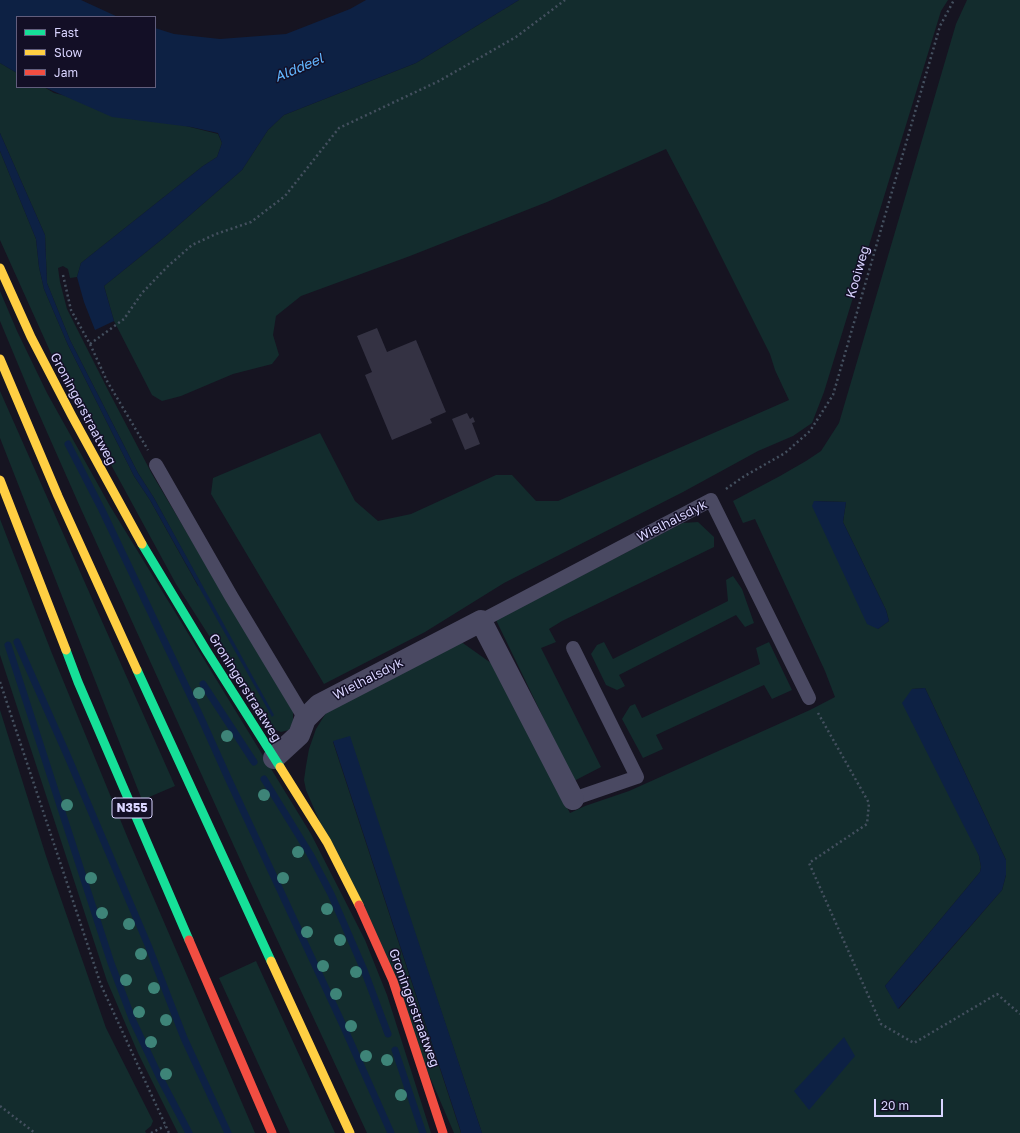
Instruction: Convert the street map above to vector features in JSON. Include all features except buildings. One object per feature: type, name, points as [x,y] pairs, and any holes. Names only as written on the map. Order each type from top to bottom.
[{"type":"main road","name":"Groningerstraatweg","points":[[0,268],[31,337],[109,485],[168,589],[327,842],[365,918],[393,981],[443,1133]]},
{"type":"main road","points":[[0,358],[58,496],[350,1133]]},
{"type":"main road","name":"N355","points":[[0,480],[78,682],[272,1133]]},
{"type":"street","name":"Wielhalsdyk","points":[[274,758],[299,735],[306,719],[318,705],[480,621]]},
{"type":"street","points":[[480,621],[573,799]]},
{"type":"lane","points":[[156,465],[231,596],[306,719]]},
{"type":"lane","name":"Wielhalsdyk","points":[[480,621],[711,500],[810,698]]},
{"type":"lane","points":[[573,648],[637,777],[573,799]]},
{"type":"path","points":[[90,344],[124,319],[142,294],[167,267],[192,246],[216,234],[251,222],[285,196],[339,128],[439,81],[516,37],[566,0]]},
{"type":"path","name":"Kooiweg","points":[[711,500],[743,477],[785,453],[810,431],[833,395],[940,26],[954,0]]},
{"type":"path","points":[[63,275],[71,310],[90,344],[107,381],[156,465]]},
{"type":"path","points":[[0,682],[101,985],[169,1133]]},
{"type":"path","points":[[810,698],[869,803],[866,824],[809,863],[881,1024],[914,1043],[997,994],[1020,1014]]},
{"type":"path","points":[[0,1106],[35,1133]]},
{"type":"path","points":[[151,1133],[165,1126]]},
{"type":"green space","points":[[519,0],[948,0],[941,11],[824,392],[812,423],[793,436],[758,451],[683,492],[504,583],[425,632],[324,684],[211,494],[213,478],[320,433],[355,501],[378,521],[411,514],[496,475],[512,475],[536,501],[558,501],[789,400],[775,370],[770,354],[666,149],[547,202],[410,256],[301,296],[276,316],[273,335],[279,355],[272,364],[233,374],[181,396],[162,401],[152,395],[114,321],[104,286],[166,236],[242,170],[268,130],[284,115],[416,63]]},
{"type":"green space","points":[[967,0],[1020,0],[1020,1133],[482,1133],[349,737],[333,742],[461,1133],[454,1133],[306,790],[304,780],[306,766],[309,749],[316,729],[326,713],[460,641],[491,663],[570,813],[585,806],[629,791],[810,710],[835,697],[825,671],[755,519],[743,523],[733,501],[780,476],[821,451],[839,423],[956,24]],"holes":[[[814,501],[846,502],[843,522],[886,610],[889,621],[878,629]],[[925,688],[1006,860],[1006,875],[1002,890],[899,1009],[885,986],[980,872],[981,867],[979,856],[912,689]]]},
{"type":"green space","points":[[0,63],[16,72],[16,88],[46,88],[54,93],[218,134],[222,143],[217,157],[203,166],[81,263],[77,277],[70,278],[68,269],[63,266],[58,268],[67,309],[152,474],[293,711],[293,722],[289,730],[281,732],[266,725],[176,584],[54,360],[0,240],[0,151],[36,239],[39,267],[44,289],[68,345],[134,476],[150,500],[198,586],[201,584],[154,498],[138,473],[70,340],[47,283],[45,235],[0,133]]},
{"type":"green space","points":[[0,291],[17,331],[47,393],[110,506],[311,834],[365,940],[387,995],[431,1133],[367,1133],[248,877],[35,405],[0,321]]},
{"type":"green space","points":[[0,391],[175,786],[142,800],[0,438]]},
{"type":"green space","points":[[0,519],[51,651],[129,841],[255,1133],[178,1133],[138,1053],[107,981],[0,655]]},
{"type":"green space","points":[[698,522],[714,537],[714,547],[562,621],[549,629],[556,642],[541,648],[601,767],[574,781],[496,620],[683,523]]},
{"type":"green space","points":[[733,576],[742,589],[754,623],[745,627],[736,615],[619,675],[625,686],[617,690],[606,685],[591,654],[597,645],[604,642],[613,659],[728,601],[726,580]]},
{"type":"green space","points":[[769,642],[792,690],[772,699],[764,685],[656,735],[663,749],[643,758],[622,719],[630,706],[635,704],[642,718],[760,664],[756,648]]},
{"type":"green space","points":[[0,710],[46,856],[106,1028],[153,1121],[151,1126],[145,1131],[146,1133],[0,1133]]},
{"type":"green space","points":[[256,961],[335,1133],[290,1133],[219,978]]},
{"type":"water","points":[[0,0],[81,0],[116,16],[16,16],[16,72],[0,63]]},
{"type":"water","name":"Alddeel","points":[[366,0],[519,0],[416,63],[284,115],[268,130],[242,170],[166,236],[104,286],[114,321],[95,330],[84,302],[77,277],[81,263],[203,166],[217,157],[222,143],[218,133],[191,127],[112,117],[46,88],[156,88],[156,28],[174,34],[220,39],[286,34],[350,9]]},
{"type":"water","points":[[0,133],[45,235],[47,283],[70,340],[138,473],[154,498],[274,715],[272,717],[150,500],[134,476],[68,345],[44,289],[39,267],[36,239],[0,151]]},
{"type":"water","points":[[814,501],[846,502],[843,522],[886,610],[889,621],[878,629],[867,624],[812,506]]},
{"type":"water","points":[[925,688],[1006,860],[1006,875],[1002,890],[898,1009],[885,986],[980,872],[981,867],[979,856],[902,703],[912,689]]},
{"type":"water","points":[[350,736],[482,1133],[461,1133],[333,741]]},
{"type":"water","points":[[844,1037],[855,1056],[809,1110],[794,1091]]},
{"type":"waterway","points":[[68,444],[102,510],[201,718],[342,1023],[391,1133]]},
{"type":"waterway","points":[[17,642],[148,945],[184,1038],[228,1133]]},
{"type":"waterway","points":[[8,645],[111,963],[133,1021],[159,1076],[189,1133]]},
{"type":"waterway","points":[[203,684],[254,762]]},
{"type":"waterway","points":[[264,779],[310,854],[331,894],[364,970],[388,1034]]},
{"type":"waterway","points":[[395,1050],[423,1133]]},
{"type":"traffic: fast","points":[[142,544],[206,650],[280,767]]},
{"type":"traffic: fast","points":[[66,650],[78,682],[189,940]]},
{"type":"traffic: fast","points":[[137,670],[271,961]]},
{"type":"traffic: slow","points":[[0,268],[31,337],[72,416],[142,544]]},
{"type":"traffic: slow","points":[[0,359],[58,496],[137,670]]},
{"type":"traffic: slow","points":[[0,480],[66,650]]},
{"type":"traffic: slow","points":[[280,767],[327,842],[359,905]]},
{"type":"traffic: slow","points":[[271,961],[350,1133]]},
{"type":"traffic: jam","points":[[359,905],[393,981],[443,1133]]},
{"type":"traffic: jam","points":[[189,940],[272,1133]]}]
